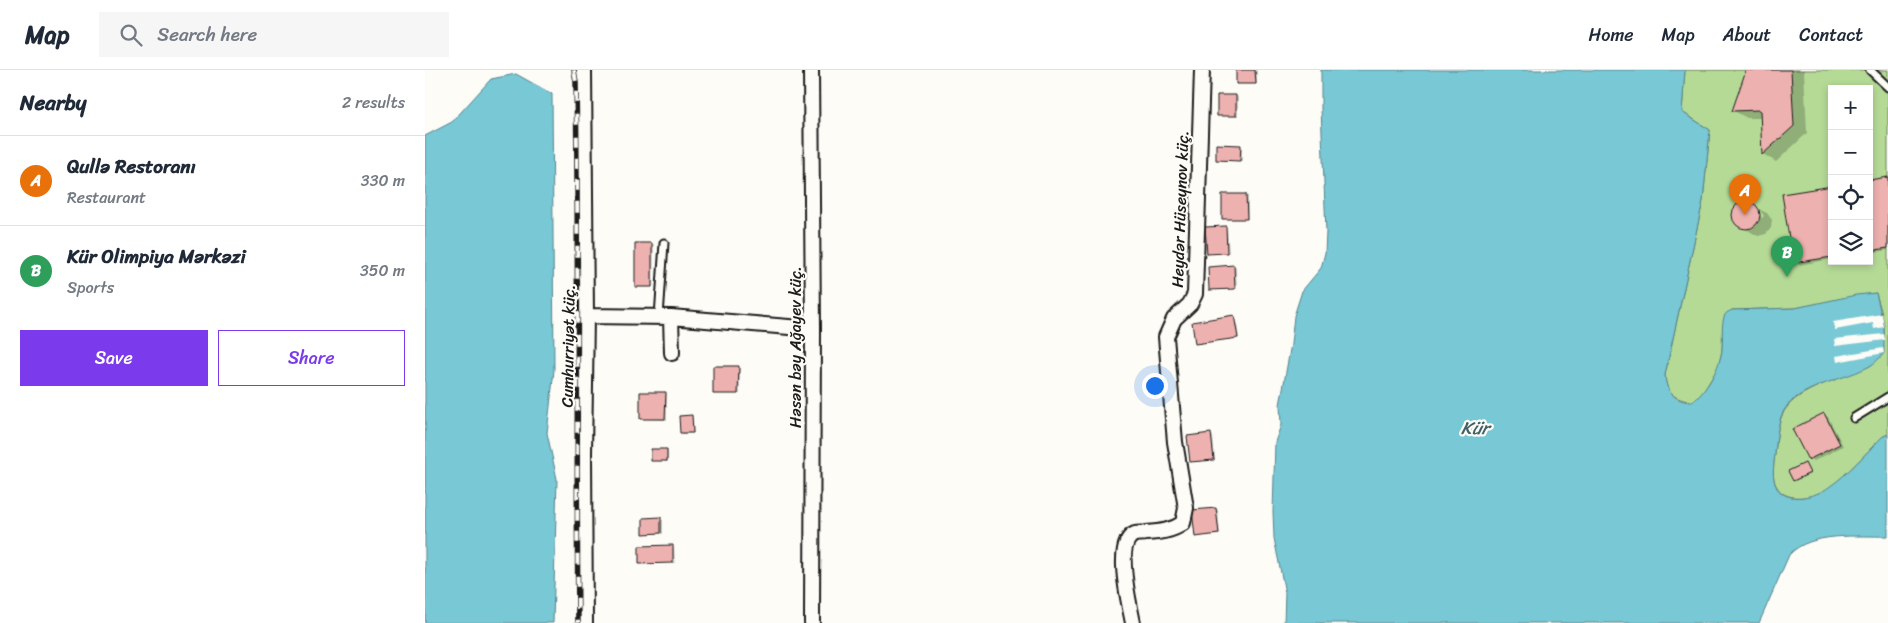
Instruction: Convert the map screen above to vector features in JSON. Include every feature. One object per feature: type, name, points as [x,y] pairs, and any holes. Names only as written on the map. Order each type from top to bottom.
[{"type":"street","name":"Cumhurriyət küç.","points":[[584,70],[586,316],[584,454],[585,623]]},
{"type":"street","name":"Həsən bəy Ağayev küç.","points":[[811,70],[813,329],[812,623]]},
{"type":"street","name":"Heydər Hüseynov küç.","points":[[1133,623],[1124,573],[1123,551],[1128,539],[1134,534],[1174,529],[1183,523],[1186,508],[1175,442],[1166,337],[1174,319],[1190,304],[1195,294],[1202,70]]},
{"type":"street","points":[[586,316],[665,317],[813,329]]},
{"type":"street","points":[[665,317],[672,353]]},
{"type":"lane","points":[[1870,70],[1888,87]]},
{"type":"lane","points":[[663,243],[665,317]]},
{"type":"lane","points":[[1854,418],[1888,397]]},
{"type":"green space","points":[[1685,70],[1888,70],[1888,434],[1882,437],[1850,470],[1829,488],[1817,494],[1802,497],[1788,496],[1775,484],[1773,475],[1780,422],[1788,406],[1803,394],[1870,366],[1884,353],[1884,324],[1876,293],[1795,308],[1732,310],[1723,326],[1722,351],[1718,368],[1702,394],[1691,402],[1676,397],[1667,387],[1665,375],[1703,201],[1710,130],[1682,112]]},
{"type":"water","name":"Kür","points":[[1321,70],[1685,70],[1682,112],[1710,130],[1703,201],[1665,375],[1667,387],[1676,398],[1681,400],[1692,402],[1697,398],[1712,378],[1719,363],[1724,317],[1732,310],[1795,308],[1856,295],[1876,293],[1884,327],[1884,353],[1870,366],[1861,371],[1804,393],[1787,406],[1781,416],[1778,428],[1773,475],[1777,488],[1788,496],[1802,497],[1817,494],[1843,476],[1882,437],[1888,434],[1888,536],[1835,537],[1809,542],[1798,547],[1789,555],[1759,623],[1284,623],[1285,593],[1274,538],[1275,442],[1281,425],[1280,405],[1294,316],[1302,291],[1321,268],[1325,253]]},
{"type":"water","points":[[516,74],[552,94],[554,370],[547,433],[557,479],[553,623],[425,623],[425,136],[452,122],[491,79]]},
{"type":"pier","points":[[1882,314],[1884,327],[1874,329],[1873,323],[1835,330],[1833,322]]},
{"type":"pier","points":[[1884,334],[1885,340],[1835,346],[1834,339]]},
{"type":"pier","points":[[1883,348],[1884,353],[1837,362],[1836,356]]},
{"type":"building","points":[[1236,70],[1255,70],[1256,84],[1236,84]]},
{"type":"building","points":[[1746,70],[1791,70],[1794,126],[1762,155],[1760,110],[1732,111]]},
{"type":"building","points":[[1217,95],[1236,95],[1236,116],[1217,116]]},
{"type":"building","points":[[1216,144],[1241,145],[1240,161],[1216,160]]},
{"type":"building","points":[[1888,177],[1888,248],[1873,250],[1873,220],[1873,179]]},
{"type":"building","points":[[1828,187],[1828,258],[1793,263],[1782,194]]},
{"type":"building","points":[[1222,194],[1246,194],[1247,219],[1222,219]]},
{"type":"building","points":[[1746,201],[1756,205],[1760,215],[1756,225],[1746,229],[1736,225],[1732,215],[1736,205]]},
{"type":"building","points":[[1226,226],[1227,253],[1207,254],[1205,227]]},
{"type":"building","points":[[635,243],[652,243],[652,287],[635,287]]},
{"type":"building","points":[[1234,265],[1235,289],[1209,290],[1208,267]]},
{"type":"building","points":[[1234,315],[1238,338],[1195,344],[1192,322]]},
{"type":"building","points":[[713,366],[739,366],[738,394],[713,394]]},
{"type":"building","points":[[640,392],[666,392],[665,419],[640,419]]},
{"type":"building","points":[[1824,413],[1840,444],[1808,460],[1792,429]]},
{"type":"building","points":[[692,415],[693,433],[680,433],[679,416]]},
{"type":"building","points":[[1211,433],[1214,460],[1190,462],[1187,436]]},
{"type":"building","points":[[651,449],[667,449],[667,461],[651,461]]},
{"type":"building","points":[[1805,463],[1810,473],[1793,481],[1788,471]]},
{"type":"building","points":[[1216,508],[1219,534],[1195,537],[1192,510]]},
{"type":"building","points":[[661,517],[661,533],[643,534],[643,518]]},
{"type":"building","points":[[673,545],[673,563],[639,564],[639,546]]},
{"type":"railway","points":[[574,70],[576,82],[577,150],[578,623]]},
{"type":"place","name":"Qullə Restoranı","points":[[1745,215]]},
{"type":"place","name":"Kür Olimpiya Mərkəzi","points":[[1787,277]]}]
